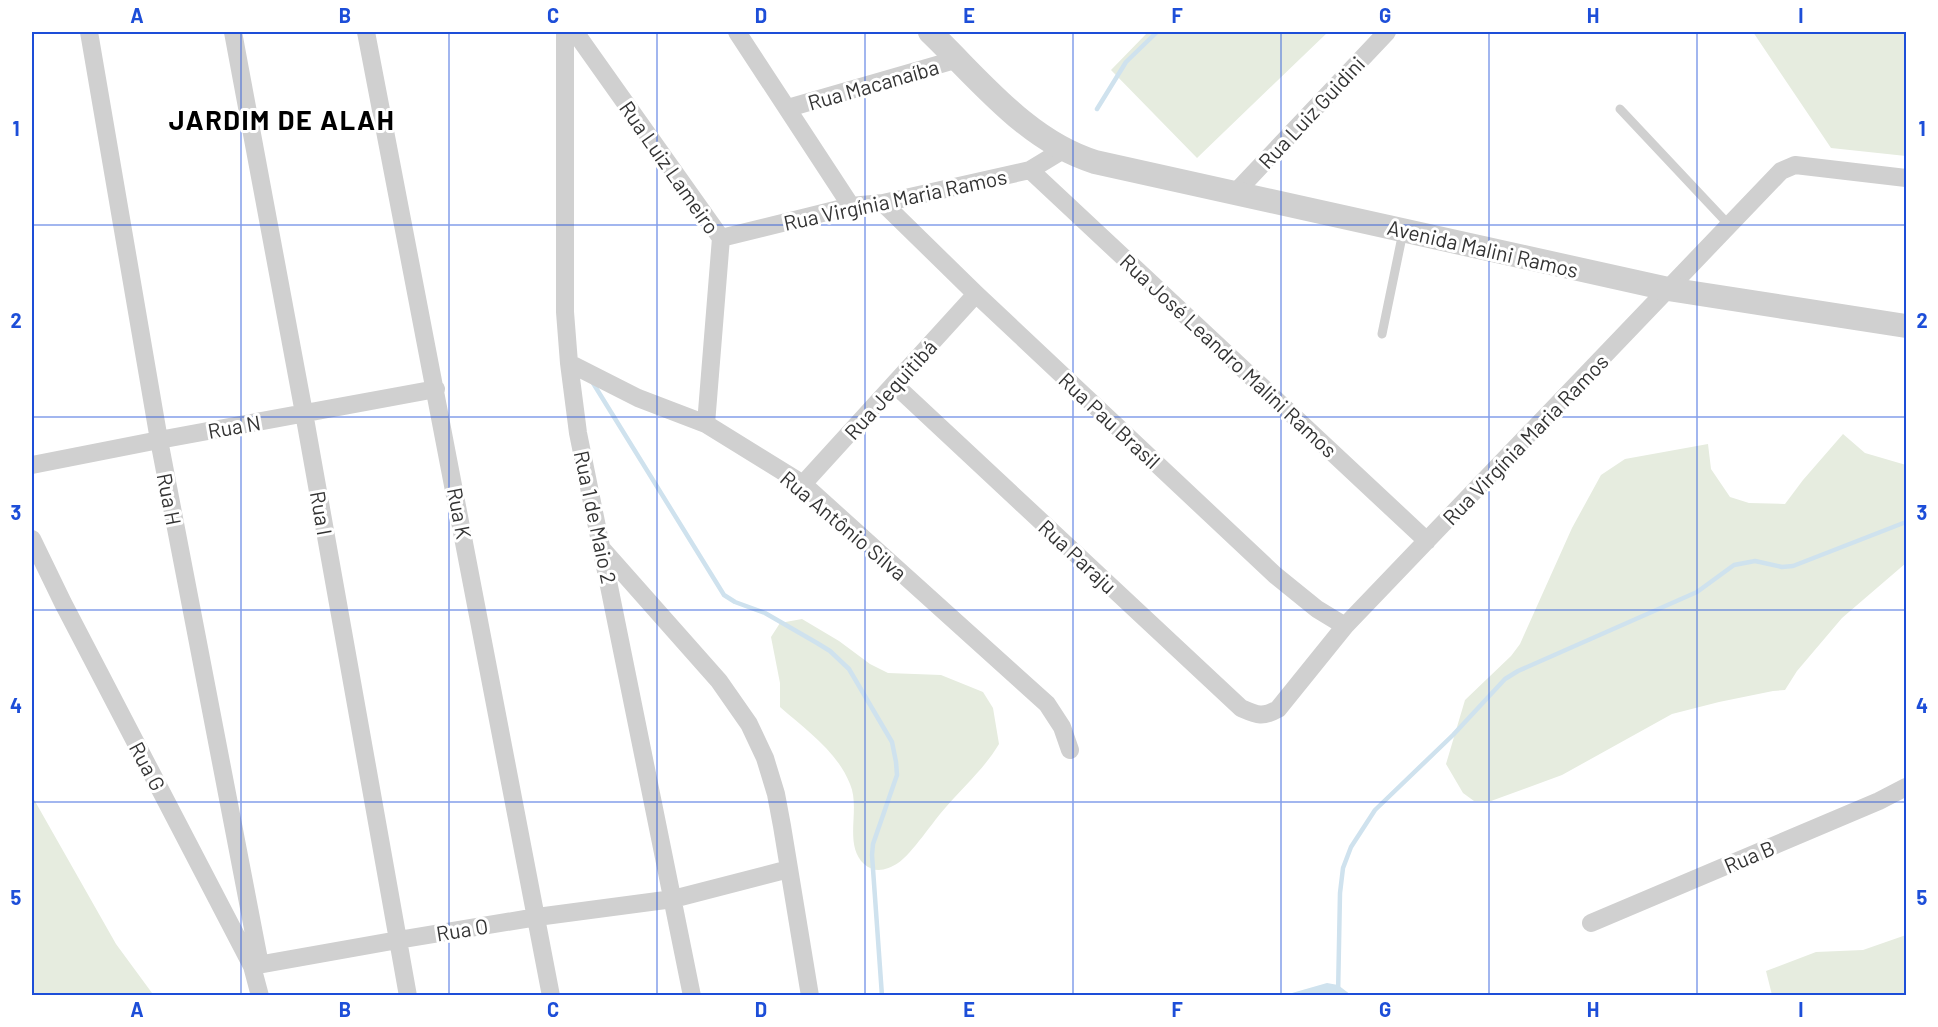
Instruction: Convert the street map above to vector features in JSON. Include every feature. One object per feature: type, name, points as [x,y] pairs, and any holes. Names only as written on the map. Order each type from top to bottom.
[{"type":"street","name":"Rua H","points":[[88,32],[159,440],[256,966]]},
{"type":"street","name":"Rua I","points":[[233,32],[304,413],[408,996]]},
{"type":"street","name":"Rua K","points":[[366,32],[551,996]]},
{"type":"street","name":"Rua 1 de Maio 2","points":[[565,32],[565,312],[569,363],[579,433],[692,996]]},
{"type":"street","name":"Rua Luiz Lameiro","points":[[575,32],[721,238],[706,424]]},
{"type":"street","points":[[737,32],[851,206]]},
{"type":"street","name":"Avenida Malini Ramos","points":[[932,32],[1018,117],[1040,135],[1063,150],[1095,162],[1668,290],[1906,326]]},
{"type":"street","name":"Rua Luiz Guidini","points":[[1236,192],[1387,32]]},
{"type":"street","name":"Rua Macanaíba","points":[[788,108],[958,59]]},
{"type":"street","name":"Rua Virgínia Maria Ramos","points":[[721,238],[851,206],[883,203],[1030,170],[1063,150]]},
{"type":"street","name":"Rua Virgínia Maria Ramos","points":[[1267,715],[1278,709],[1345,626],[1730,226],[1780,171],[1787,167],[1808,166],[1906,178]]},
{"type":"street","name":"Rua José Leandro Malini Ramos","points":[[1030,170],[1427,541]]},
{"type":"street","name":"Rua Pau Brasil","points":[[883,203],[976,294],[1275,575],[1317,609],[1345,626]]},
{"type":"street","name":"Rua Jequitibá","points":[[803,484],[976,294]]},
{"type":"street","name":"Rua Antônio Silva","points":[[569,363],[638,398],[706,424],[803,484],[1047,704],[1062,727],[1070,750]]},
{"type":"street","name":"Rua Paraju","points":[[895,385],[1241,708],[1256,715],[1267,715]]},
{"type":"street","name":"Rua N","points":[[32,465],[436,389]]},
{"type":"street","name":"Rua G","points":[[32,539],[68,614],[256,966],[260,996]]},
{"type":"street","points":[[602,548],[719,681],[749,724],[765,758],[776,794],[810,996]]},
{"type":"street","name":"Rua B","points":[[1591,923],[1879,801],[1906,787]]},
{"type":"street","name":"Rua O","points":[[256,966],[537,917],[673,899],[789,869]]},
{"type":"lane","points":[[1620,109],[1730,226]]},
{"type":"lane","points":[[1382,334],[1404,230]]},
{"type":"shaded area","points":[[1148,32],[1328,32],[1197,158],[1111,70]]},
{"type":"shaded area","points":[[1753,32],[1906,32],[1906,156],[1831,148]]},
{"type":"shaded area","points":[[1843,434],[1865,453],[1906,465],[1906,563],[1842,618],[1797,671],[1785,690],[1719,702],[1672,714],[1562,775],[1491,801],[1474,801],[1463,793],[1446,764],[1465,700],[1511,656],[1520,644],[1572,528],[1601,475],[1625,459],[1708,444],[1711,469],[1730,497],[1749,503],[1785,504]]},
{"type":"shaded area","points":[[802,619],[839,641],[870,664],[888,673],[941,675],[983,692],[993,708],[999,744],[909,853],[890,868],[872,869],[858,856],[853,836],[853,794],[844,772],[829,751],[780,707],[780,683],[771,637],[780,623]]},
{"type":"shaded area","points":[[32,796],[116,944],[152,993],[156,995],[32,995]]},
{"type":"shaded area","points":[[1906,935],[1906,995],[1772,995],[1766,971],[1816,952],[1863,950]]},
{"type":"water","points":[[1327,983],[1338,985],[1351,995],[1182,995],[1292,993]]},
{"type":"waterway","points":[[1097,109],[1126,62],[1157,32]]},
{"type":"waterway","points":[[593,383],[724,595],[735,602],[765,613],[830,651],[849,669],[892,742],[897,775],[873,844],[872,855],[882,996]]},
{"type":"waterway","points":[[1338,996],[1340,893],[1343,868],[1351,847],[1375,810],[1453,735],[1505,679],[1518,671],[1697,592],[1734,565],[1755,561],[1782,567],[1793,566],[1906,522]]},
{"type":"district","name":"JARDIM DE ALAH","points":[[282,119]]}]
